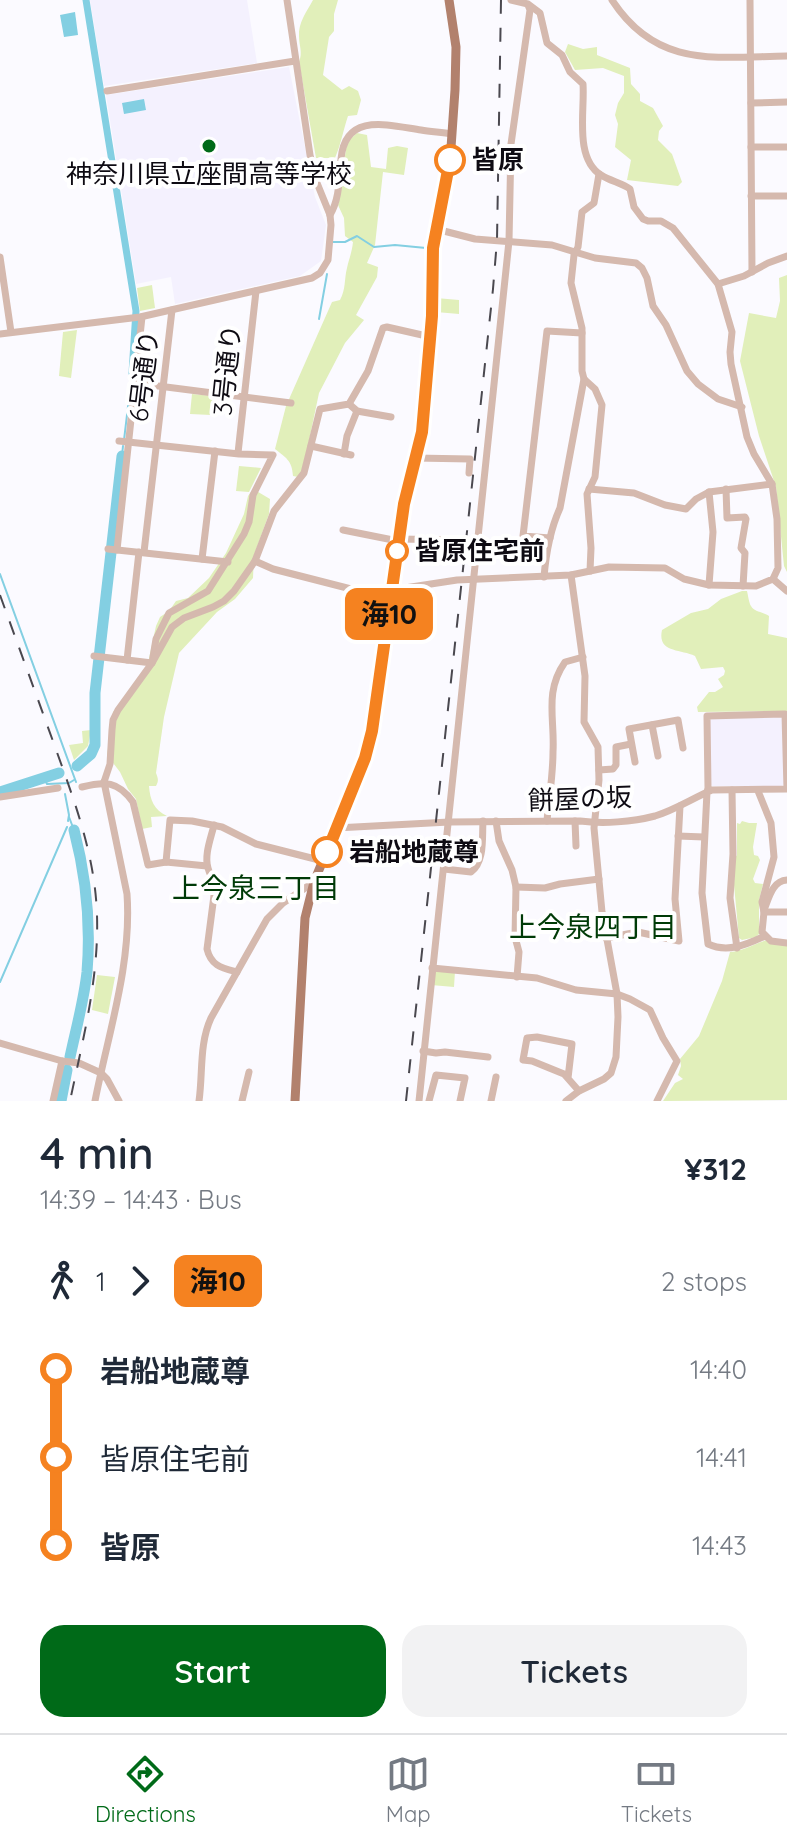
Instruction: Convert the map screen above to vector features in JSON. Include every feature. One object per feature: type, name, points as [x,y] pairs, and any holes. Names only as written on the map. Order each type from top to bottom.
[{"type":"main road","points":[[295,1101],[305,918],[314,882],[365,758],[372,731],[404,504],[422,432],[431,337],[433,256],[452,134],[456,47],[449,0]]},
{"type":"street","points":[[0,334],[139,318],[312,278],[327,271],[330,215],[315,178],[287,0]]},
{"type":"street","points":[[253,564],[351,589],[392,590],[457,580],[571,575],[609,567],[665,568],[684,579],[709,585],[756,586],[773,579],[779,557],[772,484],[750,446],[731,364],[732,332],[718,284],[673,228],[661,221],[643,219],[634,207],[630,189],[599,174],[591,164],[582,139],[583,84],[570,72],[562,55],[547,43],[540,13],[528,2],[511,0]]},
{"type":"street","points":[[612,0],[634,27],[660,46],[679,53],[787,56]]},
{"type":"street","points":[[750,0],[752,272]]},
{"type":"street","points":[[419,1101],[509,241],[511,144],[530,10],[528,2]]},
{"type":"street","points":[[107,91],[295,61]]},
{"type":"street","points":[[751,103],[787,102]]},
{"type":"street","points":[[330,215],[337,202],[342,147],[356,130],[374,123],[385,123],[452,134]]},
{"type":"street","points":[[751,147],[787,147]]},
{"type":"street","points":[[544,577],[584,379],[580,313],[571,283],[582,212],[594,203],[599,174]]},
{"type":"street","points":[[751,196],[787,196]]},
{"type":"street","points":[[436,229],[475,239],[546,244],[595,258],[636,263],[647,278],[653,306],[666,325],[687,371],[718,399],[742,407]]},
{"type":"street","points":[[718,284],[787,256]]},
{"type":"street","points":[[0,257],[11,332]]},
{"type":"street","name":"3号通り","points":[[238,453],[256,291]]},
{"type":"street","name":"6号通り","points":[[127,660],[172,310]]},
{"type":"street","points":[[139,318],[135,383],[123,442],[113,549],[228,562]]},
{"type":"street","points":[[349,404],[368,371],[383,328],[431,337]]},
{"type":"street","points":[[550,538],[523,536],[547,331],[582,333]]},
{"type":"street","points":[[584,379],[595,389],[602,405],[595,477],[587,494],[590,571]]},
{"type":"street","points":[[135,383],[291,403]]},
{"type":"street","points":[[349,404],[357,411],[391,417]]},
{"type":"street","points":[[95,1101],[117,1003],[129,913],[104,782],[110,764],[113,720],[172,627],[184,618],[224,601],[253,564],[274,511],[304,473],[320,409],[349,404]]},
{"type":"street","points":[[311,446],[347,454],[347,436],[357,411]]},
{"type":"street","points":[[123,442],[273,455],[253,495],[244,534],[228,562],[208,591],[169,613],[156,639],[152,663]]},
{"type":"street","points":[[202,559],[215,451]]},
{"type":"street","points":[[415,458],[470,459],[469,473]]},
{"type":"street","points":[[589,489],[634,493],[686,509],[709,492],[772,484]]},
{"type":"street","points":[[726,489],[727,518],[746,519],[741,548],[745,553],[743,586]]},
{"type":"street","points":[[709,492],[713,532],[709,585]]},
{"type":"street","points":[[343,530],[399,540],[457,540]]},
{"type":"street","points":[[567,1101],[579,1091],[604,1079],[614,1065],[618,1017],[594,823],[599,770],[597,742],[584,722],[585,676],[571,575]]},
{"type":"street","points":[[773,579],[787,591]]},
{"type":"street","points":[[98,657],[152,663]]},
{"type":"street","points":[[547,821],[553,753],[552,689],[565,662],[583,657]]},
{"type":"street","points":[[707,792],[787,791],[785,714],[707,716],[702,902],[709,946],[737,948],[765,936]]},
{"type":"street","points":[[635,762],[629,729],[678,720],[683,748]]},
{"type":"street","points":[[652,725],[658,756]]},
{"type":"street","points":[[599,770],[613,769],[616,765],[616,747],[631,744]]},
{"type":"street","points":[[82,787],[104,782],[121,788],[133,802],[148,865],[166,862],[207,866]]},
{"type":"street","points":[[0,797],[58,788]]},
{"type":"street","points":[[732,790],[730,898],[737,948]]},
{"type":"street","points":[[758,791],[771,823],[774,857],[762,902],[764,912]]},
{"type":"street","name":"餅屋の坂","points":[[336,828],[483,821],[594,823],[654,816],[707,792]]},
{"type":"street","points":[[606,938],[638,932],[679,941],[675,899],[680,806]]},
{"type":"street","points":[[166,862],[170,820],[214,825],[231,830],[256,844],[323,861]]},
{"type":"street","points":[[444,869],[475,871],[479,865],[483,821]]},
{"type":"street","points":[[496,821],[499,841],[516,887],[517,977]]},
{"type":"street","points":[[575,821],[576,846]]},
{"type":"street","points":[[214,825],[207,866],[215,888],[207,949],[209,958],[219,967],[237,972]]},
{"type":"street","points":[[678,836],[704,837]]},
{"type":"street","points":[[516,887],[545,888],[599,879]]},
{"type":"street","points":[[787,880],[775,885],[764,912],[762,929],[772,942],[787,943]]},
{"type":"street","points":[[199,1101],[207,1027],[267,919],[314,882]]},
{"type":"street","points":[[764,912],[787,912]]},
{"type":"street","points":[[432,968],[537,978],[576,990],[617,994],[650,1010],[677,1061],[657,1101]]},
{"type":"street","points":[[568,1078],[572,1044],[527,1038],[523,1060],[564,1074],[579,1091]]},
{"type":"street","points":[[0,1043],[79,1063],[101,1073],[119,1101]]},
{"type":"street","points":[[423,1051],[488,1057]]},
{"type":"street","points":[[53,1101],[62,1061]]},
{"type":"street","points":[[242,1101],[249,1072]]},
{"type":"street","points":[[429,1101],[436,1075],[465,1078],[460,1101]]},
{"type":"street","points":[[491,1101],[496,1077]]},
{"type":"shaded area","points":[[90,0],[247,0],[257,63],[104,86]]},
{"type":"shaded area","name":"神奈川県立座間高等学校","points":[[289,67],[315,197],[326,225],[321,261],[300,276],[175,304],[171,277],[136,284],[106,95]]},
{"type":"shaded area","points":[[780,716],[782,786],[710,784],[711,717]]},
{"type":"green space","points":[[313,0],[338,0],[323,75],[342,90],[349,86],[358,91],[361,100],[357,115],[348,116],[335,158],[316,158],[299,62],[300,26]]},
{"type":"green space","points":[[568,44],[583,49],[597,47],[597,55],[630,68],[631,84],[640,94],[640,101],[653,108],[663,126],[658,140],[672,154],[682,182],[678,186],[627,180],[631,160],[615,147],[618,124],[615,115],[624,93],[624,76],[603,68],[575,70],[565,52]]},
{"type":"green space","points":[[357,133],[367,135],[371,167],[386,169],[388,148],[408,148],[404,175],[383,172],[375,245],[367,263],[378,267],[377,277],[356,315],[364,320],[345,343],[319,393],[303,469],[298,477],[293,476],[290,463],[275,449],[286,406],[332,302],[340,300],[343,292],[353,242],[345,236],[344,218],[338,205],[347,142]]},
{"type":"green space","points":[[787,275],[787,572],[776,487],[740,361],[749,313],[776,318],[780,301],[779,278]]},
{"type":"green space","points":[[152,285],[155,308],[140,311],[137,288]]},
{"type":"green space","points":[[436,298],[459,300],[459,314],[436,312]]},
{"type":"green space","points":[[77,330],[71,378],[59,376],[63,332]]},
{"type":"green space","points":[[192,394],[213,396],[211,415],[190,414]]},
{"type":"green space","points":[[239,466],[261,468],[249,492],[236,491]]},
{"type":"green space","points":[[253,489],[270,499],[269,514],[254,555],[253,578],[179,653],[164,717],[156,773],[158,783],[149,786],[154,804],[167,816],[151,817],[152,827],[142,829],[136,799],[107,755],[113,712],[146,672],[160,617],[176,601],[188,598],[209,578],[226,553]]},
{"type":"green space","points":[[747,591],[752,608],[769,616],[768,634],[787,638],[787,726],[785,711],[698,712],[697,707],[709,692],[723,687],[718,679],[725,671],[723,667],[701,669],[695,656],[671,649],[661,637],[662,630],[691,613],[708,609],[721,599]]},
{"type":"green space","points":[[353,592],[368,594],[361,623],[344,621]]},
{"type":"green space","points":[[91,730],[88,746],[74,760],[69,745],[83,743],[82,731]]},
{"type":"green space","points":[[737,823],[757,823],[753,847],[754,855],[760,860],[753,879],[755,883],[763,884],[759,900],[759,934],[742,940],[739,938],[734,885]]},
{"type":"green space","points":[[767,940],[787,944],[787,1100],[663,1101],[675,1083],[683,1079],[678,1075],[680,1059],[699,1036],[722,981],[730,952]]},
{"type":"green space","points":[[433,969],[455,971],[454,987],[431,985]]},
{"type":"green space","points":[[97,975],[115,977],[108,1014],[92,1010]]},
{"type":"water","points":[[75,12],[78,35],[64,37],[60,15]]},
{"type":"water","points":[[144,99],[146,110],[124,114],[122,103]]},
{"type":"waterway","points":[[86,0],[136,311],[132,373]]},
{"type":"waterway","points":[[333,242],[345,242],[357,236],[374,247],[395,245],[426,248]]},
{"type":"waterway","points":[[319,319],[327,274]]},
{"type":"waterway","points":[[124,440],[132,373]]},
{"type":"waterway","points":[[122,456],[123,446]]},
{"type":"waterway","points":[[77,766],[91,754],[95,745],[95,693],[122,456]]},
{"type":"waterway","points":[[0,574],[76,782]]},
{"type":"waterway","points":[[0,792],[59,773]]},
{"type":"waterway","points":[[44,778],[47,784],[74,780]]},
{"type":"waterway","points":[[65,794],[68,821]]},
{"type":"waterway","points":[[69,817],[74,830]]},
{"type":"waterway","points":[[0,982],[67,827]]},
{"type":"waterway","points":[[70,1057],[84,993],[88,954],[86,900],[74,830]]},
{"type":"waterway","points":[[61,1101],[67,1070]]},
{"type":"railway","points":[[406,1101],[493,289],[497,240],[501,0]]},
{"type":"railway","points":[[0,595],[76,807],[92,870],[97,915],[93,985],[70,1101]]},
{"type":"bus line","name":"海10","points":[[327,852],[365,758],[372,731],[404,504],[422,432],[432,316],[433,248],[450,160]]},
{"type":"place","name":"神奈川県立座間高等学校","points":[[209,146]]},
{"type":"place","name":"皆原","points":[[450,160]]},
{"type":"place","name":"皆原住宅前","points":[[397,551]]},
{"type":"place","name":"岩船地蔵尊","points":[[327,852]]},
{"type":"district","name":"上今泉三丁目","points":[[256,888]]},
{"type":"district","name":"上今泉四丁目","points":[[593,927]]}]
